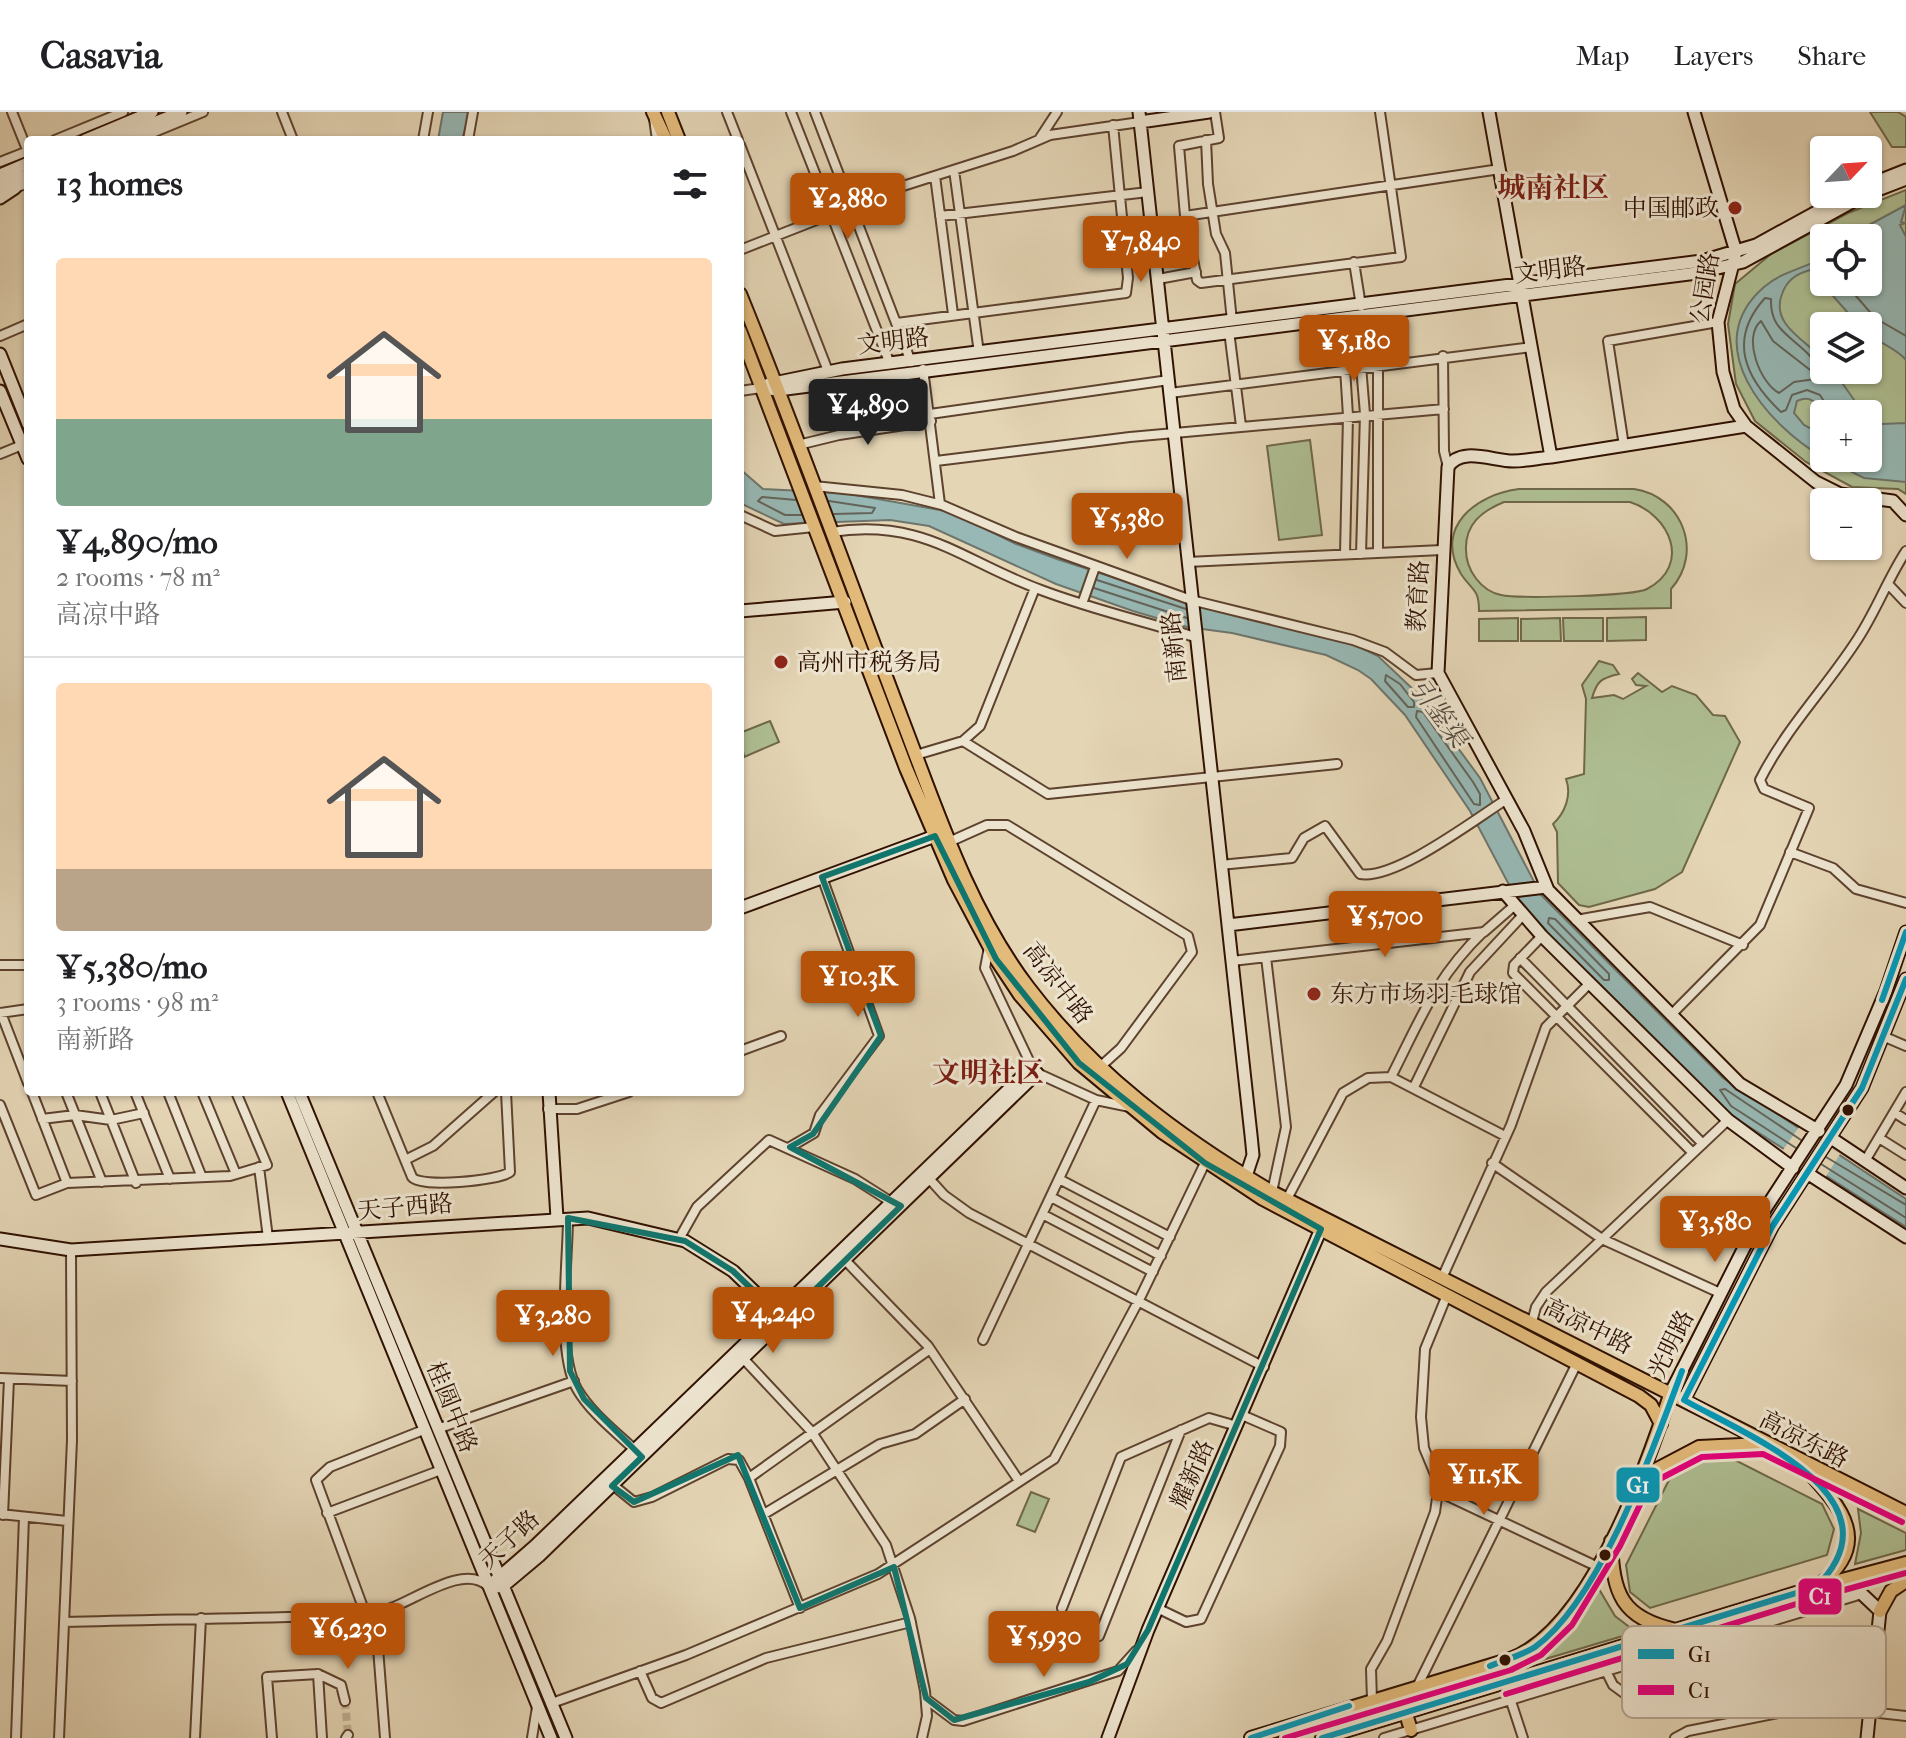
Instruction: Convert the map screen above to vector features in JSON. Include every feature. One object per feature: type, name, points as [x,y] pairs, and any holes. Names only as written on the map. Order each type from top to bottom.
[{"type":"main road","points":[[668,112],[677,136]]},
{"type":"main road","points":[[654,113],[664,136]]},
{"type":"main road","name":"高凉中路","points":[[744,304],[949,842],[994,944],[1037,998],[1100,1067],[1137,1102],[1246,1176],[1272,1192],[1684,1400]]},
{"type":"main road","name":"高凉中路","points":[[744,342],[798,491],[845,602],[935,836],[1020,995],[1058,1040],[1131,1108],[1205,1163],[1321,1229],[1645,1400],[1661,1424]]},
{"type":"main road","points":[[793,474],[807,470]]},
{"type":"main road","points":[[1556,1351],[1563,1338]]},
{"type":"main road","name":"光明路","points":[[1251,1738],[1528,1652],[1555,1631],[1611,1541],[1642,1477],[1671,1392]]},
{"type":"main road","name":"高凉东路","points":[[1684,1400],[1802,1463],[1906,1513]]},
{"type":"main road","points":[[1642,1477],[1699,1447],[1765,1444]]},
{"type":"main road","points":[[1802,1463],[1830,1493],[1848,1526],[1843,1559],[1816,1587]]},
{"type":"main road","points":[[1611,1541],[1616,1588],[1626,1606],[1650,1624],[1660,1626]]},
{"type":"main road","points":[[1692,1626],[1906,1563]]},
{"type":"main road","points":[[1880,1611],[1891,1591],[1906,1581]]},
{"type":"main road","points":[[1322,1738],[1622,1648]]},
{"type":"main road","points":[[1368,1701],[1371,1724]]},
{"type":"main road","points":[[1406,1714],[1411,1730]]},
{"type":"street","points":[[12,112],[24,141]]},
{"type":"street","points":[[65,136],[123,112]]},
{"type":"street","points":[[95,136],[152,112]]},
{"type":"street","points":[[122,136],[181,112]]},
{"type":"street","points":[[145,136],[203,112]]},
{"type":"street","points":[[282,112],[291,136]]},
{"type":"street","points":[[424,136],[428,112]]},
{"type":"street","points":[[469,136],[473,112]]},
{"type":"street","points":[[727,112],[736,136]]},
{"type":"street","points":[[791,112],[890,364]]},
{"type":"street","points":[[815,112],[911,362]]},
{"type":"street","points":[[1039,138],[1057,112]]},
{"type":"street","points":[[744,248],[1039,138],[1140,117],[1209,112]]},
{"type":"street","points":[[1215,112],[1219,138],[1179,146],[1185,216],[1201,283],[1401,257],[1380,112]]},
{"type":"street","points":[[1489,112],[1551,457]]},
{"type":"street","name":"公园路","points":[[1694,112],[1736,252],[1718,322],[1723,372],[1730,400],[1746,426],[1816,482],[1840,494],[1895,502],[1906,515]]},
{"type":"street","points":[[654,113],[657,136]]},
{"type":"street","name":"南新路","points":[[1140,117],[1209,777],[1252,1149],[1246,1176]]},
{"type":"street","points":[[897,323],[1125,293],[1128,278],[1113,125]]},
{"type":"street","points":[[1206,140],[1212,212],[1229,279],[1230,326],[1241,426]]},
{"type":"street","points":[[0,162],[24,153]]},
{"type":"street","points":[[744,156],[828,371]]},
{"type":"street","points":[[0,175],[24,165]]},
{"type":"street","points":[[1185,216],[1500,169]]},
{"type":"street","points":[[954,170],[979,353]]},
{"type":"street","points":[[1882,179],[1906,170]]},
{"type":"street","points":[[935,176],[953,314]]},
{"type":"street","points":[[0,186],[24,177]]},
{"type":"street","name":"文明路","points":[[1230,326],[1734,265],[1865,195],[1906,179]]},
{"type":"street","points":[[0,198],[24,185]]},
{"type":"street","points":[[940,216],[1148,192]]},
{"type":"street","name":"文明路","points":[[761,388],[923,369],[1361,306],[1522,291],[1685,264],[1736,252],[1762,242],[1824,208]]},
{"type":"street","points":[[1354,262],[1361,306]]},
{"type":"street","points":[[1158,279],[1196,272]]},
{"type":"street","points":[[1624,446],[1608,341],[1718,322]]},
{"type":"street","points":[[0,336],[24,326]]},
{"type":"street","name":"文明路","points":[[776,386],[828,371],[1164,335]]},
{"type":"street","points":[[798,445],[930,417],[1169,387],[1238,383],[1490,350],[1494,354],[1532,347]]},
{"type":"street","points":[[0,354],[24,414]]},
{"type":"street","points":[[1443,356],[1443,444],[1448,467]]},
{"type":"street","points":[[1378,364],[1381,413],[1378,553]]},
{"type":"street","points":[[1361,366],[1365,414],[1361,554]]},
{"type":"street","points":[[1345,368],[1348,416],[1345,554]]},
{"type":"street","points":[[923,369],[940,504]]},
{"type":"street","points":[[744,390],[761,388]]},
{"type":"street","points":[[0,391],[24,442]]},
{"type":"street","points":[[936,461],[1241,426],[1444,409]]},
{"type":"street","points":[[1448,467],[1452,460],[1468,456],[1515,461],[1746,426]]},
{"type":"street","points":[[0,454],[24,444]]},
{"type":"street","name":"教育路","points":[[1438,673],[1448,467]]},
{"type":"street","points":[[815,490],[902,495],[940,504],[1094,570],[1192,603],[1353,640],[1385,652],[1416,675],[1438,673],[1543,887],[1740,1084],[1817,1133]]},
{"type":"street","points":[[744,517],[775,531],[812,523]]},
{"type":"street","points":[[831,530],[873,528],[924,536],[1035,588],[1194,634]]},
{"type":"street","points":[[1187,562],[1442,550]]},
{"type":"street","points":[[1671,1015],[1760,925],[1809,808],[1764,789],[1760,780],[1797,719],[1832,677],[1860,636],[1906,551]]},
{"type":"street","points":[[1083,601],[1094,570]]},
{"type":"street","points":[[1889,585],[1906,603]]},
{"type":"street","points":[[916,755],[963,741],[978,730],[1035,588]]},
{"type":"street","points":[[744,611],[845,602]]},
{"type":"street","points":[[963,741],[1048,794],[1337,764]]},
{"type":"street","points":[[1220,865],[1292,858],[1304,838],[1325,826],[1334,833],[1358,872],[1372,875],[1395,867],[1502,803]]},
{"type":"street","points":[[949,842],[987,825],[1007,825],[1188,936],[1192,952],[1121,1048],[1100,1067]]},
{"type":"street","points":[[744,906],[935,836]]},
{"type":"street","points":[[1790,852],[1833,868],[1856,889],[1906,903]]},
{"type":"street","points":[[790,1147],[814,1133],[820,1115],[879,1036],[822,877]]},
{"type":"street","points":[[1228,925],[1543,887]]},
{"type":"street","points":[[1507,890],[1515,905],[1542,936],[1728,1120],[1796,1164]]},
{"type":"street","points":[[1391,1077],[1440,981],[1453,962],[1515,905]]},
{"type":"street","points":[[1576,920],[1650,907],[1743,945]]},
{"type":"street","points":[[1414,1087],[1470,972],[1523,915]]},
{"type":"street","points":[[1232,961],[1484,932]]},
{"type":"street","name":"光明路","points":[[1671,1392],[1758,1220],[1817,1133],[1864,1046],[1906,932]]},
{"type":"street","points":[[1542,936],[1520,958],[1513,967],[1513,973],[1693,1153]]},
{"type":"street","points":[[994,944],[985,968],[1034,1070],[1096,1100],[1131,1108]]},
{"type":"street","points":[[1266,957],[1286,1127],[1272,1192]]},
{"type":"street","points":[[1520,958],[1703,1144]]},
{"type":"street","points":[[0,965],[24,965]]},
{"type":"street","name":"光明路","points":[[1684,1400],[1772,1227],[1862,1088],[1906,979]]},
{"type":"street","points":[[1442,1278],[1505,1136],[1541,1039],[1555,1015],[1590,983]]},
{"type":"street","points":[[24,1010],[0,1013],[24,1073]]},
{"type":"street","points":[[744,1050],[781,1036]]},
{"type":"street","points":[[1885,1037],[1906,1046]]},
{"type":"street","name":"天子路","points":[[489,1586],[500,1582],[609,1482],[1034,1070]]},
{"type":"street","points":[[1287,1199],[1343,1093],[1368,1078],[1391,1077],[1505,1136]]},
{"type":"street","points":[[1865,1161],[1906,1092]]},
{"type":"street","points":[[33,1096],[67,1183]]},
{"type":"street","points":[[68,1096],[102,1182]]},
{"type":"street","points":[[102,1096],[136,1183]]},
{"type":"street","points":[[137,1096],[170,1179]]},
{"type":"street","points":[[170,1096],[201,1175]]},
{"type":"street","points":[[204,1096],[236,1174]]},
{"type":"street","points":[[0,1105],[36,1195],[67,1183],[136,1183],[236,1174],[267,1165],[238,1096]]},
{"type":"street","name":"桂圆中路","points":[[289,1096],[345,1234],[566,1738]]},
{"type":"street","name":"桂圆中路","points":[[301,1096],[358,1232],[432,1429],[441,1470],[551,1738]]},
{"type":"street","points":[[379,1096],[417,1183],[508,1174],[512,1156],[506,1096]]},
{"type":"street","points":[[405,1160],[433,1146],[489,1096]]},
{"type":"street","points":[[549,1096],[562,1218],[566,1323],[574,1381],[584,1399],[638,1453]]},
{"type":"street","points":[[548,1109],[577,1109],[617,1096]]},
{"type":"street","points":[[983,1340],[1096,1100]]},
{"type":"street","points":[[42,1119],[75,1115],[111,1120],[144,1113]]},
{"type":"street","points":[[1895,1113],[1906,1120]]},
{"type":"street","points":[[1532,1322],[1540,1299],[1728,1120]]},
{"type":"street","points":[[1879,1138],[1906,1155]]},
{"type":"street","points":[[679,1239],[697,1207],[763,1143],[772,1139],[895,1204]]},
{"type":"street","points":[[1829,1141],[1906,1188]]},
{"type":"street","points":[[552,1703],[800,1608],[894,1565],[1054,1459],[1139,1300],[1205,1163]]},
{"type":"street","points":[[1492,1163],[1602,1239],[1720,1293]]},
{"type":"street","points":[[259,1167],[268,1238]]},
{"type":"street","points":[[1808,1171],[1906,1237]]},
{"type":"street","points":[[925,1174],[969,1213],[1264,1367]]},
{"type":"street","points":[[1059,1179],[1170,1237]]},
{"type":"street","points":[[1051,1197],[1161,1256]]},
{"type":"street","points":[[1044,1215],[1153,1272]]},
{"type":"street","name":"天子西路","points":[[0,1239],[71,1250],[588,1218],[679,1239],[717,1258],[780,1316]]},
{"type":"street","name":"耀新路","points":[[1108,1738],[1157,1608],[1264,1367],[1321,1229]]},
{"type":"street","points":[[59,1738],[72,1381],[71,1250]]},
{"type":"street","points":[[841,1256],[930,1349],[1019,1481]]},
{"type":"street","points":[[1368,1701],[1371,1669],[1387,1641],[1428,1538],[1439,1492],[1433,1464],[1424,1448],[1421,1417],[1426,1377],[1425,1349],[1447,1295]]},
{"type":"street","points":[[1701,1331],[1715,1338]]},
{"type":"street","points":[[749,1478],[930,1349]]},
{"type":"street","points":[[740,1354],[811,1431],[874,1524],[894,1565],[911,1622],[926,1698],[922,1738]]},
{"type":"street","points":[[1417,1687],[1577,1363]]},
{"type":"street","points":[[67,1521],[2,1514],[5,1379],[72,1381]]},
{"type":"street","points":[[385,1738],[378,1648],[316,1480],[320,1472],[432,1429],[574,1381]]},
{"type":"street","points":[[764,1514],[880,1444],[915,1434],[965,1399]]},
{"type":"street","points":[[1062,1608],[1121,1457],[1209,1418],[1240,1420],[1279,1431],[1283,1435],[1280,1446],[1201,1619],[1186,1622],[1157,1608]]},
{"type":"street","points":[[1099,1636],[1182,1429]]},
{"type":"street","points":[[609,1482],[634,1502],[734,1459],[739,1460],[764,1514],[800,1608]]},
{"type":"street","points":[[327,1513],[441,1470]]},
{"type":"street","points":[[1439,1492],[1596,1566]]},
{"type":"street","points":[[16,1738],[24,1517]]},
{"type":"street","points":[[64,1622],[378,1613],[459,1580],[477,1578],[489,1586]]},
{"type":"street","points":[[1834,1583],[1862,1594],[1880,1611],[1878,1626]]},
{"type":"street","points":[[1753,1626],[1862,1594]]},
{"type":"street","points":[[195,1738],[201,1618]]},
{"type":"street","points":[[640,1671],[652,1698],[661,1703],[766,1658],[911,1622]]},
{"type":"street","points":[[926,1698],[954,1720],[963,1721],[1089,1682],[1127,1664],[1148,1630]]},
{"type":"street","points":[[1598,1655],[1603,1670],[1622,1693]]},
{"type":"street","points":[[1384,1738],[1622,1664]]},
{"type":"street","points":[[272,1738],[267,1677],[318,1674],[341,1685],[345,1701]]},
{"type":"street","points":[[318,1674],[322,1738]]},
{"type":"street","points":[[1505,1683],[1523,1738]]},
{"type":"street","points":[[532,1738],[537,1706]]},
{"type":"street","points":[[1886,1712],[1906,1716]]},
{"type":"street","points":[[1675,1738],[1688,1731],[1753,1718]]},
{"type":"street","points":[[1867,1738],[1869,1718]]},
{"type":"highlighted area","points":[[935,836],[996,959],[1079,1063],[1205,1163],[1321,1229],[1148,1630],[1127,1664],[1089,1682],[954,1720],[926,1698],[894,1567],[800,1608],[738,1455],[634,1502],[612,1486],[642,1457],[584,1399],[570,1371],[568,1218],[685,1241],[733,1271],[784,1320],[901,1206],[790,1147],[813,1134],[881,1036],[822,877]]},
{"type":"green space","points":[[1870,112],[1898,112],[1906,117],[1906,147],[1892,147]]},
{"type":"green space","points":[[1906,190],[1906,494],[1898,489],[1852,487],[1824,472],[1882,472],[1882,400],[1810,400],[1810,464],[1755,421],[1736,384],[1728,324],[1735,284],[1771,254],[1810,233],[1810,296],[1882,296],[1882,224],[1827,224],[1861,208],[1882,208],[1882,200]]},
{"type":"green space","points":[[1310,440],[1322,535],[1279,540],[1267,446]]},
{"type":"green space","points":[[1519,489],[1634,489],[1665,502],[1676,514],[1686,543],[1686,559],[1671,589],[1671,608],[1479,611],[1476,594],[1461,574],[1454,557],[1452,542],[1464,516],[1488,498]],"holes":[[[1504,502],[1630,502],[1656,518],[1670,541],[1672,554],[1669,567],[1661,579],[1647,589],[1576,596],[1501,595],[1481,584],[1469,565],[1468,533],[1482,514]]]},
{"type":"green space","points":[[1646,617],[1646,640],[1607,641],[1607,618]]},
{"type":"green space","points":[[1518,618],[1518,641],[1479,641],[1479,619]]},
{"type":"green space","points":[[1560,618],[1561,641],[1521,641],[1521,619]]},
{"type":"green space","points":[[1563,618],[1603,618],[1603,641],[1564,641]]},
{"type":"green space","points":[[1599,661],[1613,665],[1619,674],[1601,681],[1592,698],[1614,695],[1623,699],[1646,686],[1636,685],[1632,679],[1638,673],[1662,692],[1672,686],[1696,695],[1713,715],[1725,716],[1740,742],[1682,872],[1655,889],[1589,907],[1579,905],[1558,883],[1557,832],[1553,824],[1566,803],[1566,779],[1584,774],[1586,699],[1582,685]]},
{"type":"green space","points":[[770,721],[779,742],[744,757],[744,731]]},
{"type":"green space","points":[[1710,1458],[1733,1459],[1822,1504],[1834,1529],[1827,1555],[1650,1608],[1630,1592],[1626,1565],[1669,1480],[1686,1467]]},
{"type":"green space","points":[[1031,1492],[1049,1499],[1035,1532],[1017,1525]]},
{"type":"green space","points":[[1858,1509],[1906,1533],[1906,1550],[1855,1564],[1861,1533]]},
{"type":"green space","points":[[1596,1584],[1615,1616],[1628,1626],[1622,1626],[1622,1636],[1532,1663],[1564,1636]]},
{"type":"water","points":[[443,112],[470,112],[463,136],[439,136]]},
{"type":"water","points":[[1906,205],[1901,222],[1905,223],[1900,225],[1906,237],[1906,360],[1882,342],[1882,312],[1847,312],[1833,296],[1882,296],[1882,224],[1871,224]]},
{"type":"water","points":[[1809,264],[1810,270],[1793,278],[1782,294],[1781,315],[1792,331],[1810,347],[1810,384],[1843,384],[1854,400],[1797,401],[1794,413],[1810,428],[1810,449],[1781,426],[1762,405],[1748,382],[1739,358],[1737,334],[1745,310],[1764,287],[1778,277]]},
{"type":"water","points":[[1906,423],[1906,482],[1864,478],[1852,472],[1882,472],[1882,424]]},
{"type":"water","points":[[744,472],[763,489],[844,493],[951,512],[1016,544],[1057,559],[1210,609],[1349,642],[1378,656],[1419,695],[1480,778],[1541,895],[1723,1078],[1906,1199],[1906,1227],[1726,1112],[1552,940],[1516,898],[1470,811],[1405,715],[1371,679],[1358,670],[1326,655],[1232,633],[1187,627],[1133,611],[1056,584],[929,526],[890,520],[784,524],[744,505]]},
{"type":"pier","points":[[1799,1127],[1840,1154],[1825,1178],[1783,1150]]},
{"type":"tunnel","points":[[345,1701],[348,1735]]},
{"type":"transit line","name":"G1","points":[[1882,1000],[1906,932]]},
{"type":"transit line","name":"G1","points":[[1688,1626],[1816,1587],[1839,1555],[1842,1525],[1830,1498],[1807,1473],[1777,1451],[1684,1400],[1772,1227],[1862,1088],[1906,979]]},
{"type":"transit line","name":"G1","points":[[1490,1666],[1535,1647],[1559,1625],[1582,1595],[1623,1520],[1682,1371]]},
{"type":"transit line","name":"C1","points":[[1285,1738],[1511,1670],[1541,1655],[1572,1625],[1620,1546],[1650,1484],[1702,1457],[1763,1454],[1902,1522]]},
{"type":"transit line","name":"C1","points":[[1725,1626],[1906,1573]]},
{"type":"transit line","name":"G1","points":[[1322,1738],[1622,1646]]},
{"type":"transit line","name":"C1","points":[[1506,1694],[1622,1658]]},
{"type":"transit line","name":"G1","points":[[1251,1738],[1349,1706]]},
{"type":"place","name":"中国邮政","points":[[1735,208]]},
{"type":"place","name":"高州市税务局","points":[[781,662]]},
{"type":"place","name":"东方市场羽毛球馆","points":[[1314,994]]},
{"type":"district","name":"城南社区","points":[[1553,187]]},
{"type":"district","name":"文明社区","points":[[988,1072]]},
{"type":"water label","name":"引鉴渠","points":[[1439,713]]}]
